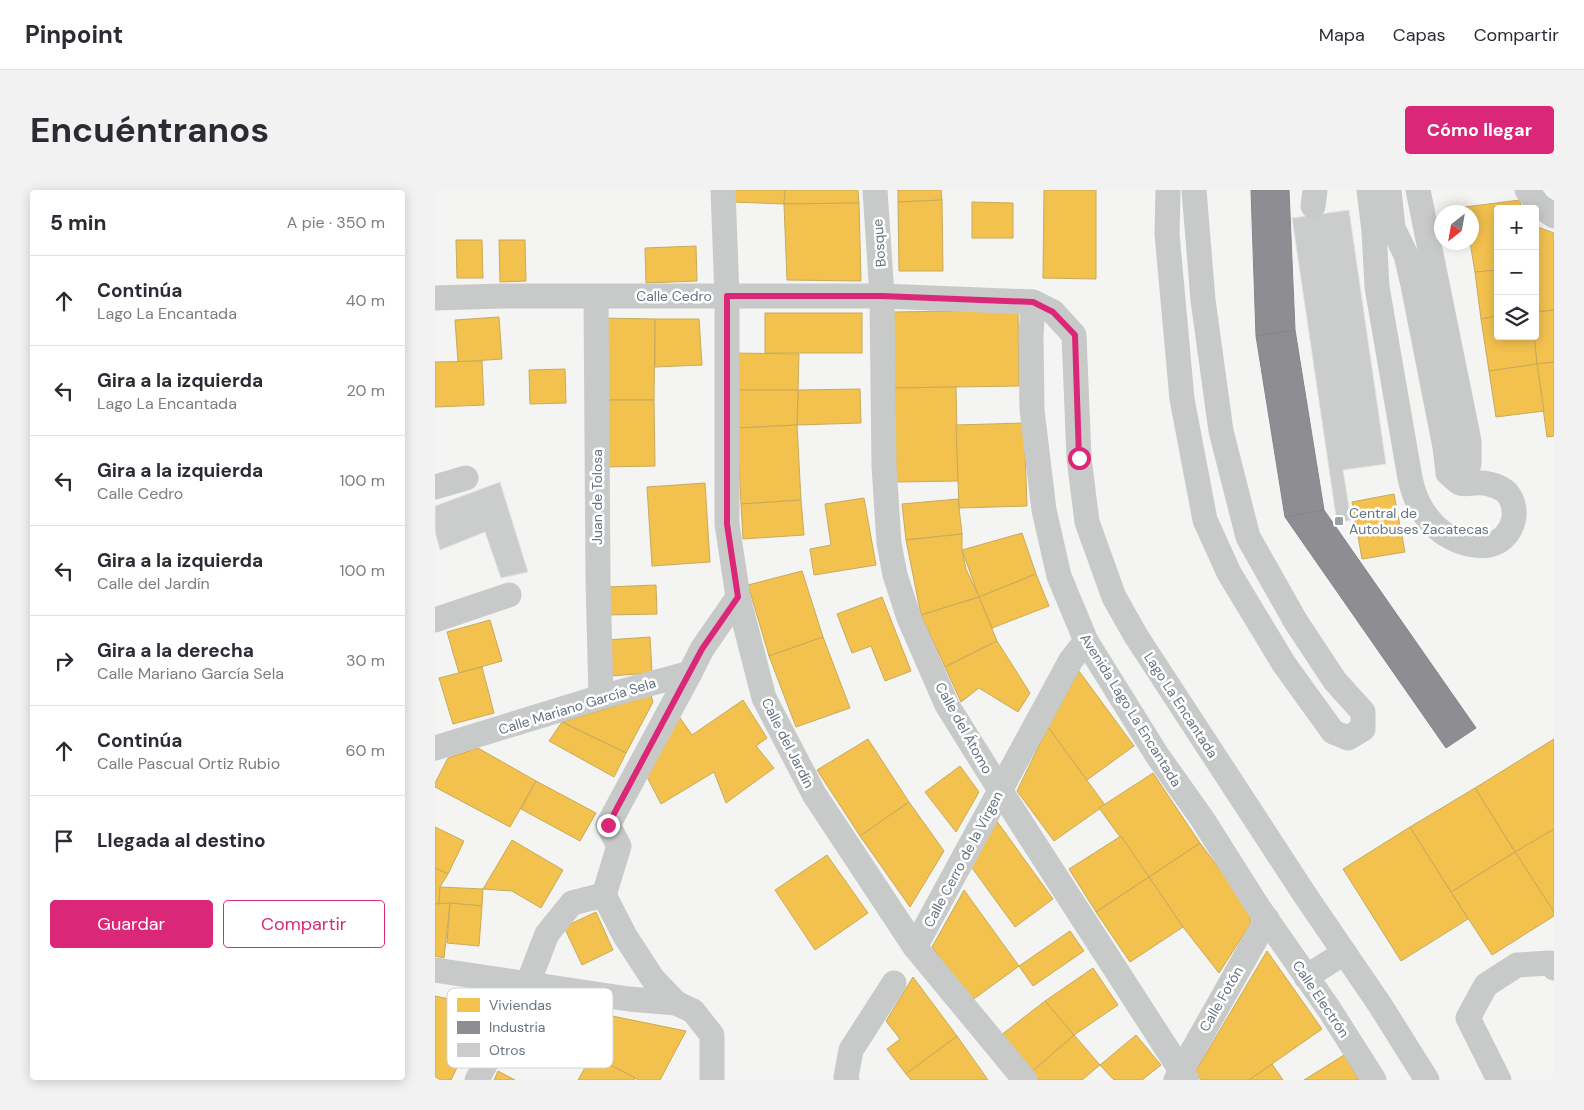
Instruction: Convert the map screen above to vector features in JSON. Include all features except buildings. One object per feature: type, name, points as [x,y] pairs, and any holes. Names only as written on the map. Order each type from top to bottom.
[{"type":"street","name":"Calle del Jardín","points":[[723,190],[727,296],[727,524],[738,597],[764,698],[814,794],[915,947],[1025,1080]]},
{"type":"street","name":"Bosque","points":[[875,190],[882,296]]},
{"type":"street","points":[[1168,190],[1167,234],[1182,399],[1205,520],[1229,573],[1284,664],[1333,732],[1348,738],[1363,729],[1363,712],[1335,681],[1296,622],[1248,537],[1221,431],[1203,300],[1194,190]]},
{"type":"street","points":[[1369,190],[1383,229],[1406,255],[1445,447],[1448,473],[1461,483],[1487,484],[1505,491],[1511,498],[1515,517],[1507,535],[1499,541],[1479,546],[1445,534],[1434,526],[1415,497],[1410,478],[1377,287],[1383,229],[1389,190]]},
{"type":"street","points":[[1418,190],[1469,441],[1469,464],[1461,483]]},
{"type":"street","points":[[1527,190],[1538,205],[1554,216]]},
{"type":"street","name":"Calle Cedro","points":[[435,298],[882,296],[1033,302]]},
{"type":"street","name":"Calle del Átomo","points":[[882,296],[883,466],[889,543],[895,575],[909,618],[947,704],[1181,1077]]},
{"type":"street","name":"Juan de Tolosa","points":[[596,297],[598,579],[601,697]]},
{"type":"street","name":"Avenida Lago La Encantada","points":[[1033,302],[1031,336],[1032,410],[1044,510],[1059,576],[1086,641],[1157,755],[1203,820],[1267,919]]},
{"type":"street","name":"Lago La Encantada","points":[[1033,302],[1053,312],[1075,335],[1079,458],[1087,522],[1114,597],[1157,668],[1427,1080]]},
{"type":"street","points":[[435,487],[466,478]]},
{"type":"street","points":[[435,620],[509,595]]},
{"type":"street","points":[[676,1003],[653,979],[625,936],[604,895],[619,846],[608,825],[702,649],[738,597]]},
{"type":"street","name":"Calle Cerro de la Virgen","points":[[915,947],[1071,660],[1086,641]]},
{"type":"street","name":"Calle Mariano García Sela","points":[[435,749],[601,697],[690,673]]},
{"type":"street","points":[[525,988],[547,934],[572,903],[604,895]]},
{"type":"street","name":"Calle Electrón","points":[[1267,919],[1374,1080]]},
{"type":"street","name":"Calle Fotón","points":[[1181,1077],[1267,919]]},
{"type":"street","points":[[1306,977],[1345,953]]},
{"type":"street","points":[[1499,1080],[1468,1018],[1486,985],[1517,965],[1550,964],[1554,968]]},
{"type":"street","points":[[435,970],[560,988]]},
{"type":"street","points":[[847,1080],[851,1050],[894,983]]},
{"type":"street","points":[[613,996],[676,1003],[693,1011],[712,1035],[712,1080]]},
{"type":"street","points":[[477,1080],[483,1068]]},
{"type":"place","name":"Central de Autobuses Zacatecas","points":[[1339,521]]},
{"type":"route","points":[[608,825],[702,649],[738,597],[727,524],[727,296],[882,296],[1033,302],[1053,312],[1075,335],[1079,458]]}]
